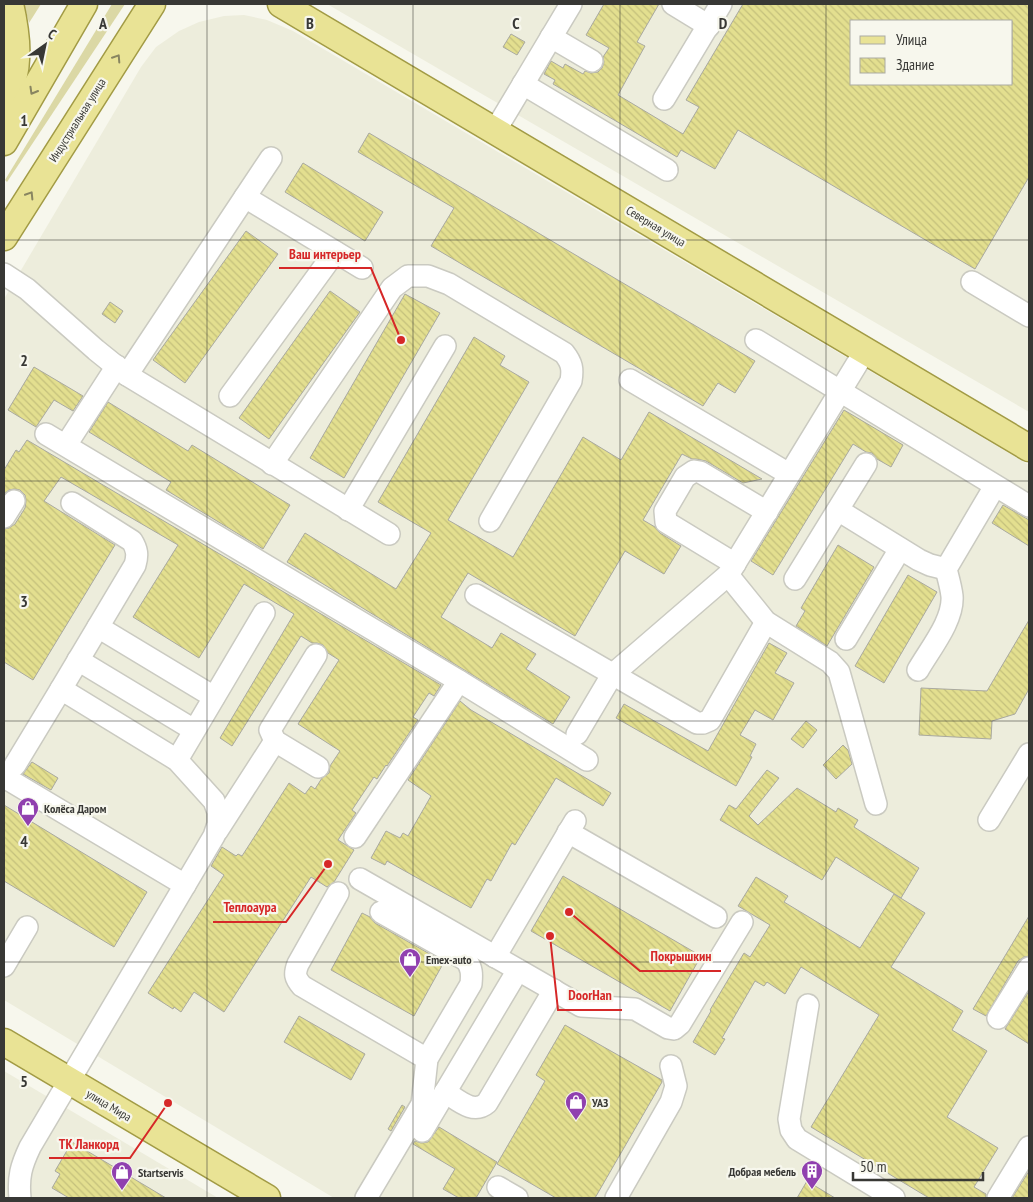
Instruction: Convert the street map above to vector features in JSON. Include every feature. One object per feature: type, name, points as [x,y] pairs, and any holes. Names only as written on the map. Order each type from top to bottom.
[{"type":"main road","points":[[4,104],[14,78],[17,54],[16,30],[10,4]]},
{"type":"main road","points":[[4,142],[84,4]]},
{"type":"main road","name":"Индустриальная улица","points":[[4,237],[152,4]]},
{"type":"main road","name":"Северная улица","points":[[282,4],[866,350],[1027,441]]},
{"type":"main road","name":"улица Мира","points":[[4,1042],[267,1198]]},
{"type":"lane","points":[[495,131],[571,4]]},
{"type":"lane","points":[[673,4],[708,26]]},
{"type":"lane","points":[[664,99],[721,4]]},
{"type":"lane","points":[[551,37],[592,62]]},
{"type":"lane","points":[[523,84],[667,170]]},
{"type":"lane","points":[[66,446],[122,371],[271,158]]},
{"type":"lane","points":[[245,197],[362,268]]},
{"type":"lane","points":[[230,396],[335,252]]},
{"type":"lane","points":[[4,274],[27,289],[122,371],[389,534]]},
{"type":"lane","points":[[272,464],[392,288],[408,276],[428,276],[449,284],[564,353],[571,361],[573,371],[571,381],[490,521]]},
{"type":"lane","points":[[972,282],[1029,316]]},
{"type":"lane","points":[[756,340],[1029,506]]},
{"type":"lane","points":[[348,510],[445,346]]},
{"type":"lane","points":[[577,734],[612,675],[732,570],[866,350]]},
{"type":"lane","points":[[630,380],[789,474]]},
{"type":"lane","points":[[46,434],[459,681],[587,760]]},
{"type":"lane","points":[[795,579],[866,464]]},
{"type":"lane","points":[[767,512],[700,472],[694,471],[684,477],[665,511],[666,522],[732,570],[766,622],[830,662],[839,672],[876,804]]},
{"type":"lane","points":[[918,670],[948,618],[952,607],[952,595],[946,569],[995,486]]},
{"type":"lane","points":[[72,503],[132,541],[137,548],[138,556],[98,627],[9,771],[185,885]]},
{"type":"lane","points":[[838,510],[900,549],[930,565],[946,569]]},
{"type":"lane","points":[[846,639],[900,549]]},
{"type":"lane","points":[[476,595],[697,723],[710,720],[766,622]]},
{"type":"lane","points":[[176,760],[264,613]]},
{"type":"lane","points":[[98,627],[214,697]]},
{"type":"lane","points":[[316,655],[270,730],[275,740],[318,767]]},
{"type":"lane","points":[[78,660],[194,730]]},
{"type":"lane","points":[[355,836],[459,681]]},
{"type":"lane","points":[[61,688],[176,760],[214,801],[218,812],[218,824],[214,836]]},
{"type":"lane","points":[[20,1198],[18,1182],[22,1164],[30,1147],[214,836],[275,740]]},
{"type":"lane","points":[[989,820],[1028,758]]},
{"type":"lane","points":[[495,957],[571,826],[716,917]]},
{"type":"lane","points":[[360,879],[581,1006],[635,1009],[668,1028],[674,1029],[680,1024],[742,922]]},
{"type":"lane","points":[[338,893],[298,964],[295,974],[296,980],[302,986],[428,1059]]},
{"type":"lane","points":[[366,1198],[422,1104],[428,1059],[471,984],[471,967],[466,960],[381,912]]},
{"type":"lane","points":[[4,966],[27,927]]},
{"type":"lane","points":[[998,1018],[1029,968]]},
{"type":"lane","points":[[382,1198],[518,970]]},
{"type":"lane","points":[[445,1092],[475,1109],[481,1108],[487,1103],[554,990]]},
{"type":"lane","points":[[808,1005],[789,1119],[791,1130],[798,1139],[880,1195]]},
{"type":"lane","points":[[616,1198],[671,1102],[676,1086],[671,1066]]},
{"type":"lane","points":[[998,1198],[1029,1147]]},
{"type":"lane","points":[[498,1187],[517,1198]]},
{"type":"shaded area","points":[[24,4],[41,4],[29,23]]},
{"type":"shaded area","points":[[112,4],[125,4],[7,182],[5,180]]},
{"type":"shaded area","points":[[327,4],[1029,4],[1029,412]]},
{"type":"shaded area","points":[[244,15],[267,20],[293,31],[1029,465],[1029,1198],[334,1198],[4,1000],[4,299],[141,67],[156,47],[179,31],[199,22],[224,16]]},
{"type":"shaded area","points":[[4,1071],[218,1198],[4,1198]]},
{"type":"building","points":[[604,4],[659,4],[637,42],[645,46],[618,95],[683,134],[699,107],[686,100],[743,4],[1029,4],[1029,177],[975,269],[738,130],[715,169],[681,150],[677,157],[553,84],[555,80],[544,74],[551,61],[563,68],[565,64],[583,74],[585,71],[591,73],[598,72],[602,68],[603,57],[609,48],[586,35]]},
{"type":"building","points":[[511,34],[525,42],[517,55],[503,47]]},
{"type":"building","points":[[369,133],[755,361],[735,393],[718,383],[703,406],[431,246],[454,208],[358,152]]},
{"type":"building","points":[[303,163],[383,212],[365,241],[285,192]]},
{"type":"building","points":[[246,231],[278,254],[185,383],[153,360]]},
{"type":"building","points":[[330,291],[360,312],[269,439],[239,418]]},
{"type":"building","points":[[405,294],[440,313],[344,478],[310,458]]},
{"type":"building","points":[[110,302],[123,311],[115,323],[102,314]]},
{"type":"building","points":[[474,337],[505,356],[500,365],[529,382],[448,520],[513,557],[583,437],[621,460],[649,412],[762,479],[743,483],[706,461],[692,459],[682,454],[643,520],[681,546],[664,574],[625,551],[575,636],[468,573],[441,617],[492,648],[501,633],[536,654],[526,669],[570,697],[553,724],[287,562],[305,533],[396,589],[431,533],[378,502]]},
{"type":"building","points":[[34,367],[83,396],[73,411],[54,400],[36,427],[8,410]]},
{"type":"building","points":[[108,402],[188,451],[192,445],[290,505],[263,549],[166,490],[171,482],[89,432]]},
{"type":"building","points":[[844,410],[903,445],[891,467],[877,459],[872,453],[866,452],[853,444],[773,575],[751,561]]},
{"type":"building","points":[[27,440],[441,685],[434,696],[429,693],[413,717],[418,720],[387,766],[377,779],[374,777],[352,810],[356,813],[338,840],[354,850],[334,882],[327,887],[311,877],[224,1012],[194,992],[181,1012],[148,993],[224,875],[211,866],[222,847],[236,856],[238,854],[242,856],[289,783],[305,794],[311,786],[315,789],[322,778],[329,773],[330,766],[340,751],[298,724],[339,660],[328,653],[323,645],[312,643],[301,636],[232,746],[220,738],[294,614],[244,584],[199,658],[133,617],[178,545],[61,477],[44,501],[115,545],[33,680],[4,662],[4,529],[15,524],[25,508],[26,501],[25,495],[20,490],[9,490],[4,494],[4,470],[16,450],[19,452]]},
{"type":"building","points":[[1003,505],[1029,520],[1029,546],[992,523]]},
{"type":"building","points":[[838,545],[874,567],[827,646],[796,626],[805,611],[801,608]]},
{"type":"building","points":[[908,575],[937,592],[884,683],[855,666]]},
{"type":"building","points":[[1029,620],[1029,689],[1015,714],[992,721],[991,739],[919,735],[921,688],[987,691]]},
{"type":"building","points":[[769,643],[787,653],[775,673],[794,683],[773,720],[755,710],[740,735],[756,744],[750,756],[752,757],[736,786],[616,718],[624,704],[708,751]]},
{"type":"building","points":[[460,701],[471,710],[611,793],[603,806],[556,778],[515,845],[512,843],[491,881],[487,879],[471,908],[387,861],[385,865],[371,858],[386,831],[400,838],[403,833],[408,836],[431,796],[408,780]]},
{"type":"building","points":[[806,721],[817,730],[803,748],[791,739]]},
{"type":"building","points":[[843,745],[848,750],[852,764],[836,779],[823,765]]},
{"type":"building","points":[[32,762],[58,778],[51,790],[23,774]]},
{"type":"building","points":[[767,770],[779,778],[749,816],[758,825],[797,788],[836,812],[838,808],[858,820],[854,827],[919,868],[901,898],[836,857],[822,880],[720,820],[729,805],[736,809]]},
{"type":"building","points":[[4,805],[147,892],[114,947],[4,881]]},
{"type":"building","points":[[563,876],[701,956],[670,1011],[531,931]]},
{"type":"building","points":[[756,877],[788,896],[784,902],[860,948],[894,894],[925,913],[891,967],[963,1011],[952,1030],[987,1051],[947,1117],[998,1148],[974,1187],[986,1194],[986,1198],[929,1198],[811,1127],[879,1015],[801,967],[785,994],[767,982],[764,986],[755,981],[722,1038],[725,1039],[715,1055],[693,1042],[744,953],[750,957],[770,925],[738,906]]},
{"type":"building","points":[[362,913],[370,917],[375,923],[444,962],[414,1016],[331,970]]},
{"type":"building","points":[[1029,916],[1029,956],[1018,961],[986,1016],[973,1009]]},
{"type":"building","points":[[1029,991],[1029,1044],[1005,1029]]},
{"type":"building","points":[[299,1016],[365,1054],[351,1080],[284,1042]]},
{"type":"building","points":[[565,1025],[662,1080],[595,1198],[556,1198],[497,1164],[545,1081],[536,1075]]},
{"type":"building","points":[[402,1105],[405,1107],[391,1131],[388,1129]]},
{"type":"building","points":[[439,1127],[497,1162],[476,1198],[459,1198],[443,1189],[455,1169],[413,1144],[415,1141],[421,1143],[428,1142]]},
{"type":"building","points":[[72,1142],[166,1198],[69,1198],[52,1188],[60,1174],[55,1171]]},
{"type":"building","points":[[1029,1171],[1029,1198],[1012,1198]]},
{"type":"building","name":"Добрая мебель","points":[[807,1181],[835,1198],[797,1198]]},
{"type":"place","name":"Ваш интерьер","points":[[401,340]]},
{"type":"place","name":"Колёса Даром","points":[[28,827]]},
{"type":"place","name":"Теплоаура","points":[[328,864]]},
{"type":"place","name":"Покрышкин","points":[[569,912]]},
{"type":"place","name":"DoorHan","points":[[550,936]]},
{"type":"place","name":"Emex-auto","points":[[410,978]]},
{"type":"place","name":"ТК Ланкорд","points":[[168,1103]]},
{"type":"place","name":"УАЗ","points":[[576,1121]]},
{"type":"place","name":"Добрая мебель","points":[[812,1190]]},
{"type":"place","name":"Startservis","points":[[122,1191]]}]
